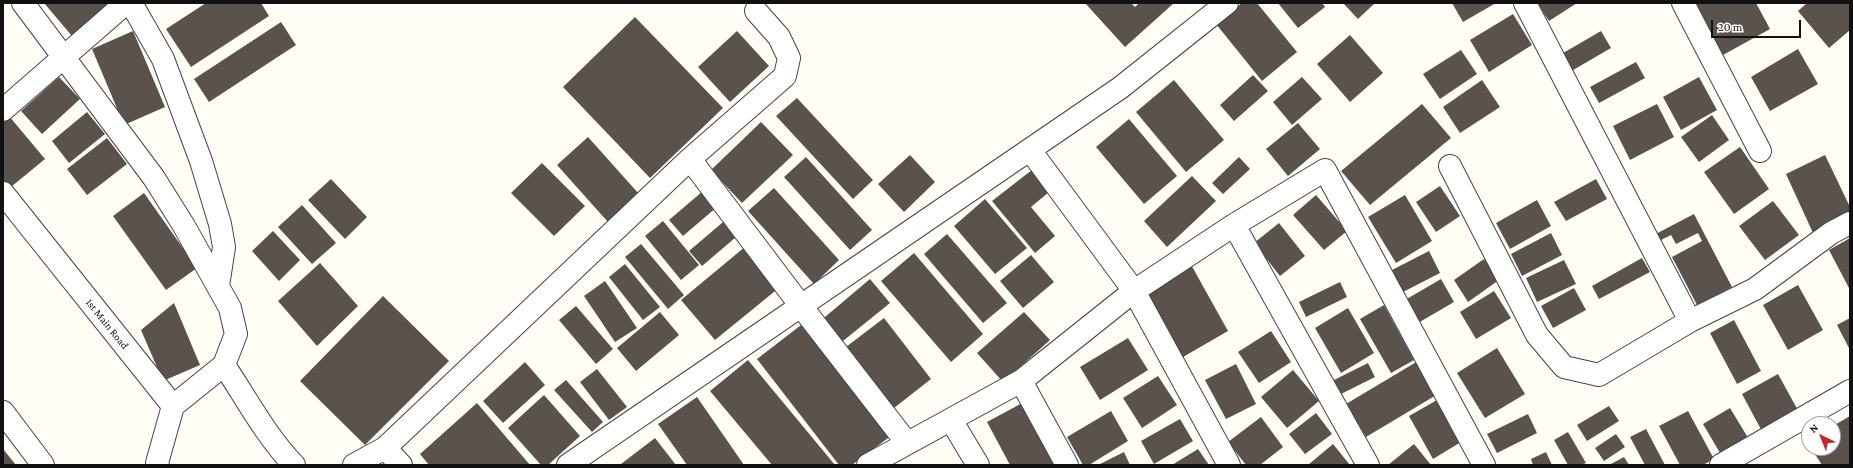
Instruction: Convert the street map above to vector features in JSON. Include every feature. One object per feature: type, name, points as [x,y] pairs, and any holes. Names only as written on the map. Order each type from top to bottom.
[{"type":"street","points":[[23,3],[154,178],[184,226],[230,308],[236,334],[224,365],[173,406],[157,463],[158,465]]},
{"type":"street","points":[[3,110],[126,3]]},
{"type":"street","points":[[131,3],[163,59],[201,161],[220,224],[224,247],[218,286]]},
{"type":"street","points":[[568,465],[1120,88],[1226,3]]},
{"type":"street","points":[[1525,3],[1690,321]]},
{"type":"street","points":[[1683,3],[1760,151]]},
{"type":"street","points":[[354,465],[385,448],[690,158],[785,76],[789,58],[779,37],[756,11]]},
{"type":"street","points":[[1030,150],[1134,291],[1229,465]]},
{"type":"street","points":[[690,158],[801,306],[907,443]]},
{"type":"street","points":[[1450,166],[1537,335],[1564,367],[1599,375],[1690,321],[1755,289],[1832,233],[1850,223]]},
{"type":"street","points":[[868,465],[1020,381],[1134,291],[1234,225],[1325,170],[1484,465]]},
{"type":"street","name":"1st Main Road","points":[[3,193],[173,406]]},
{"type":"street","points":[[1234,225],[1368,465]]},
{"type":"street","points":[[224,365],[284,455],[294,465]]},
{"type":"street","points":[[1020,381],[1067,465]]},
{"type":"street","points":[[1721,465],[1850,391]]},
{"type":"street","points":[[3,412],[43,465]]},
{"type":"street","points":[[951,420],[978,465]]},
{"type":"street","points":[[385,448],[402,465]]},
{"type":"building","points":[[44,3],[107,3],[109,5],[72,36]]},
{"type":"building","points":[[206,3],[261,3],[269,16],[191,67],[166,29]]},
{"type":"building","points":[[1085,3],[1131,3],[1135,7],[1139,3],[1174,3],[1125,47]]},
{"type":"building","points":[[1242,3],[1257,3],[1297,52],[1262,81],[1216,24]]},
{"type":"building","points":[[1278,3],[1322,3],[1325,7],[1298,28]]},
{"type":"building","points":[[1343,3],[1375,3],[1358,19]]},
{"type":"building","points":[[1452,3],[1496,3],[1463,22]]},
{"type":"building","points":[[1537,3],[1577,3],[1549,21]]},
{"type":"building","points":[[1695,3],[1756,3],[1770,29],[1723,55]]},
{"type":"building","points":[[1807,3],[1850,3],[1850,30],[1829,48],[1798,11]]},
{"type":"building","points":[[1513,14],[1532,45],[1489,72],[1470,40]]},
{"type":"building","points":[[635,17],[723,108],[650,178],[563,87]]},
{"type":"building","points":[[281,22],[296,45],[209,102],[194,79]]},
{"type":"building","points":[[133,31],[165,107],[124,125],[92,49]]},
{"type":"building","points":[[737,31],[769,66],[730,102],[698,67]]},
{"type":"building","points":[[1601,31],[1611,48],[1568,73],[1558,56]]},
{"type":"building","points":[[1350,35],[1383,73],[1350,102],[1317,64]]},
{"type":"building","points":[[1798,49],[1818,84],[1770,111],[1751,77]]},
{"type":"building","points":[[1461,50],[1477,74],[1440,99],[1423,74]]},
{"type":"building","points":[[1636,62],[1645,78],[1599,103],[1590,87]]},
{"type":"building","points":[[1253,75],[1268,91],[1234,121],[1220,105]]},
{"type":"building","points":[[59,77],[80,99],[42,134],[21,111]]},
{"type":"building","points":[[1302,77],[1322,99],[1292,125],[1273,102]]},
{"type":"building","points":[[1699,77],[1717,110],[1681,130],[1663,97]]},
{"type":"building","points":[[1174,80],[1224,140],[1186,172],[1136,112]]},
{"type":"building","points":[[1482,80],[1500,107],[1460,133],[1443,107]]},
{"type":"building","points":[[797,98],[873,180],[853,199],[776,116]]},
{"type":"building","points":[[1422,104],[1451,138],[1370,205],[1341,171]]},
{"type":"building","points":[[1657,104],[1674,137],[1630,160],[1613,126]]},
{"type":"building","points":[[87,112],[105,134],[69,163],[52,141]]},
{"type":"building","points":[[1712,115],[1729,140],[1699,162],[1681,137]]},
{"type":"building","points":[[9,116],[45,159],[6,191],[3,187],[3,122]]},
{"type":"building","points":[[1129,119],[1177,176],[1144,204],[1096,147]]},
{"type":"building","points":[[761,122],[793,155],[742,203],[711,170]]},
{"type":"building","points":[[1298,123],[1320,149],[1288,176],[1266,149]]},
{"type":"building","points":[[588,137],[639,194],[608,222],[557,165]]},
{"type":"building","points":[[107,138],[127,164],[87,195],[67,169]]},
{"type":"building","points":[[1740,147],[1769,189],[1734,214],[1704,172]]},
{"type":"building","points":[[910,155],[935,182],[904,212],[878,184]]},
{"type":"building","points":[[1825,155],[1850,207],[1850,215],[1813,233],[1786,174]]},
{"type":"building","points":[[806,157],[872,230],[850,250],[784,177]]},
{"type":"building","points":[[1239,157],[1250,169],[1223,194],[1212,183]]},
{"type":"building","points":[[542,163],[585,206],[554,236],[511,193]]},
{"type":"building","points":[[1037,166],[1055,187],[1031,207],[1055,236],[1035,253],[992,201]]},
{"type":"building","points":[[1192,176],[1216,201],[1167,247],[1144,221]]},
{"type":"building","points":[[331,179],[367,217],[345,239],[308,200]]},
{"type":"building","points":[[1596,179],[1607,199],[1566,221],[1554,202]]},
{"type":"building","points":[[1440,186],[1460,216],[1436,232],[1416,202]]},
{"type":"building","points":[[774,188],[839,260],[814,284],[748,211]]},
{"type":"building","points":[[703,191],[717,207],[683,236],[669,220]]},
{"type":"building","points":[[144,193],[197,268],[166,290],[113,216]]},
{"type":"building","points":[[1316,195],[1347,231],[1324,250],[1293,215]]},
{"type":"building","points":[[1405,195],[1432,241],[1396,263],[1368,217]]},
{"type":"building","points":[[985,199],[1027,248],[995,274],[954,226]]},
{"type":"building","points":[[1537,200],[1551,226],[1510,249],[1496,223]]},
{"type":"building","points":[[1773,201],[1799,235],[1765,260],[1739,226]]},
{"type":"building","points":[[302,205],[336,243],[312,264],[278,227]]},
{"type":"building","points":[[1694,214],[1732,287],[1697,305],[1672,257],[1702,241],[1698,233],[1676,244],[1671,235],[1653,244],[1650,237]]},
{"type":"building","points":[[729,217],[742,232],[702,266],[689,251]]},
{"type":"building","points":[[663,221],[699,265],[681,280],[645,236]]},
{"type":"building","points":[[1279,223],[1305,256],[1280,276],[1254,243]]},
{"type":"building","points":[[273,231],[300,260],[279,281],[252,251]]},
{"type":"building","points":[[1551,233],[1562,255],[1522,276],[1511,254]]},
{"type":"building","points":[[947,234],[1007,303],[983,323],[924,254]]},
{"type":"building","points":[[1850,238],[1850,290],[1829,250]]},
{"type":"building","points":[[641,244],[684,295],[668,309],[625,257]]},
{"type":"building","points":[[746,246],[780,287],[715,340],[681,300]]},
{"type":"building","points":[[1429,251],[1440,273],[1403,292],[1392,270]]},
{"type":"building","points":[[914,253],[983,334],[951,362],[881,281]]},
{"type":"building","points":[[1031,255],[1054,282],[1023,308],[1000,281]]},
{"type":"building","points":[[1642,258],[1650,272],[1599,299],[1592,286]]},
{"type":"building","points":[[1484,259],[1499,280],[1468,302],[1454,280]]},
{"type":"building","points":[[1564,260],[1576,284],[1537,302],[1526,278]]},
{"type":"building","points":[[1189,261],[1228,331],[1183,357],[1143,287]]},
{"type":"building","points":[[320,263],[358,306],[317,346],[278,301]]},
{"type":"building","points":[[625,264],[660,307],[643,320],[609,277]]},
{"type":"building","points":[[870,279],[890,303],[838,345],[819,322]]},
{"type":"building","points":[[1441,279],[1454,302],[1418,323],[1405,300]]},
{"type":"building","points":[[605,281],[637,328],[615,342],[584,296]]},
{"type":"building","points":[[1340,282],[1347,297],[1306,317],[1299,302]]},
{"type":"building","points":[[1798,285],[1823,330],[1788,350],[1763,305]]},
{"type":"building","points":[[1574,288],[1586,310],[1553,328],[1541,306]]},
{"type":"building","points":[[1494,291],[1511,318],[1476,339],[1460,312]]},
{"type":"building","points":[[383,296],[449,361],[365,445],[300,381]]},
{"type":"building","points":[[174,303],[200,365],[163,381],[141,330]]},
{"type":"building","points":[[1384,305],[1414,360],[1391,373],[1360,319]]},
{"type":"building","points":[[576,306],[613,349],[596,364],[559,320]]},
{"type":"building","points":[[1348,308],[1374,353],[1341,373],[1315,328]]},
{"type":"building","points":[[660,312],[679,335],[636,371],[617,348]]},
{"type":"building","points":[[1024,312],[1050,340],[1003,382],[977,353]]},
{"type":"building","points":[[884,318],[931,379],[894,408],[846,347]]},
{"type":"building","points":[[1850,318],[1850,350],[1837,325]]},
{"type":"building","points":[[1734,320],[1761,371],[1737,384],[1710,333]]},
{"type":"building","points":[[805,322],[892,435],[852,465],[839,465],[757,359]]},
{"type":"building","points":[[1271,331],[1291,362],[1259,383],[1238,352]]},
{"type":"building","points":[[1128,338],[1148,370],[1100,400],[1080,367]]},
{"type":"building","points":[[1497,348],[1525,394],[1485,418],[1457,373]]},
{"type":"building","points":[[748,360],[835,465],[772,465],[710,391]]},
{"type":"building","points":[[1418,361],[1438,394],[1366,437],[1346,404]]},
{"type":"building","points":[[525,362],[545,385],[503,423],[483,401]]},
{"type":"building","points":[[1368,363],[1375,377],[1339,395],[1332,381]]},
{"type":"building","points":[[1236,364],[1256,404],[1226,419],[1205,380]]},
{"type":"building","points":[[597,369],[627,407],[609,420],[580,382]]},
{"type":"building","points":[[1293,370],[1319,401],[1287,428],[1261,397]]},
{"type":"building","points":[[1778,374],[1800,414],[1764,435],[1742,394]]},
{"type":"building","points":[[1158,376],[1177,405],[1142,428],[1123,398]]},
{"type":"building","points":[[566,380],[603,422],[592,432],[554,390]]},
{"type":"building","points":[[544,395],[580,436],[548,465],[541,465],[508,428]]},
{"type":"building","points":[[697,397],[744,465],[687,465],[658,424]]},
{"type":"building","points":[[1437,400],[1461,442],[1433,459],[1409,416]]},
{"type":"building","points":[[1024,402],[1057,465],[1010,465],[987,422]]},
{"type":"building","points":[[477,403],[530,465],[429,465],[420,454]]},
{"type":"building","points":[[1609,406],[1619,421],[1587,441],[1577,425]]},
{"type":"building","points":[[1730,408],[1750,441],[1723,458],[1703,424]]},
{"type":"building","points":[[1111,411],[1128,441],[1089,465],[1083,465],[1067,437]]},
{"type":"building","points":[[1688,411],[1714,459],[1703,465],[1680,465],[1659,426]]},
{"type":"building","points":[[1316,413],[1332,434],[1305,454],[1289,434]]},
{"type":"building","points":[[1528,414],[1537,433],[1497,453],[1487,434]]},
{"type":"building","points":[[1850,416],[1850,465],[1822,465],[1816,456],[1841,456],[1841,421]]},
{"type":"building","points":[[1261,417],[1283,447],[1260,465],[1246,465],[1228,442]]},
{"type":"building","points":[[1180,419],[1193,441],[1154,464],[1141,441]]},
{"type":"building","points":[[1646,429],[1665,465],[1645,465],[1630,437]]},
{"type":"building","points":[[1568,432],[1586,463],[1581,465],[1568,465],[1554,440]]},
{"type":"building","points":[[1616,434],[1625,447],[1604,461],[1595,448]]},
{"type":"building","points":[[655,438],[676,465],[621,464]]},
{"type":"building","points":[[1333,444],[1350,465],[1308,465]]},
{"type":"building","points":[[1414,444],[1431,465],[1388,465]]},
{"type":"building","points":[[3,449],[16,465],[3,465]]},
{"type":"building","points":[[1198,449],[1209,465],[1172,465]]},
{"type":"building","points":[[1124,452],[1130,465],[1098,465]]},
{"type":"building","points":[[1546,452],[1552,465],[1533,465],[1531,459]]},
{"type":"building","points":[[1624,457],[1629,465],[1609,465]]}]
